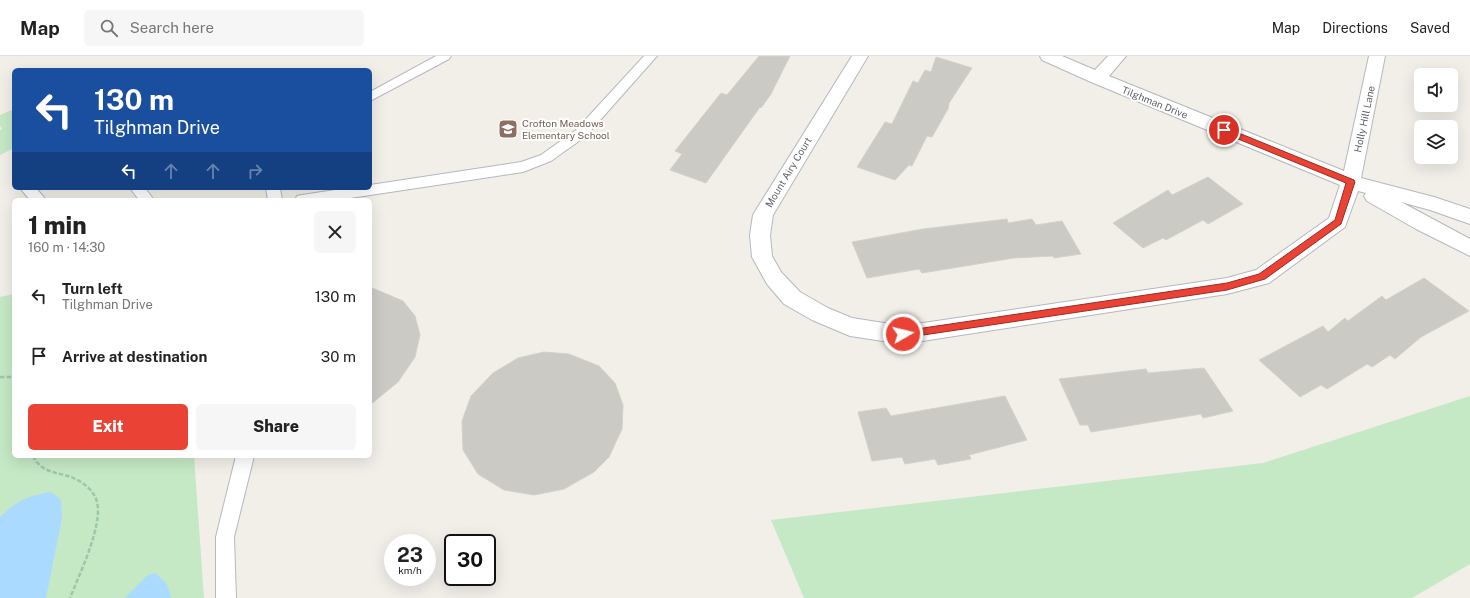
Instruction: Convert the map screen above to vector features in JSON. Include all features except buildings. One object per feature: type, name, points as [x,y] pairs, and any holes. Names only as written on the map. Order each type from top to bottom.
[{"type":"street","name":"Mount Airy Court","points":[[860,56],[773,196],[763,214],[760,235],[762,257],[774,278],[792,298],[820,314],[850,327],[903,334],[1227,286],[1262,277],[1338,222],[1351,182]]},
{"type":"street","name":"Tilghman Drive","points":[[1048,56],[1351,182],[1434,204],[1470,217]]},
{"type":"street","points":[[1098,78],[1118,56]]},
{"type":"street","name":"Holly Hill Lane","points":[[1351,182],[1378,56]]},
{"type":"street","name":"Tilghman Drive","points":[[1351,182],[1422,224],[1470,248]]},
{"type":"lane","points":[[372,96],[445,56]]},
{"type":"lane","points":[[372,190],[523,167],[546,158],[581,133],[651,56]]},
{"type":"lane","points":[[29,190],[37,198]]},
{"type":"lane","points":[[139,190],[145,198]]},
{"type":"lane","points":[[315,198],[369,190]]},
{"type":"lane","points":[[226,598],[225,537],[245,458]]},
{"type":"path","points":[[0,377],[12,377]]},
{"type":"path","points":[[34,458],[51,473],[75,478],[90,489],[97,502],[96,524],[87,554],[70,598]]},
{"type":"green space","points":[[12,110],[12,149],[0,155],[0,130],[2,129],[0,126],[0,115]]},
{"type":"green space","points":[[12,294],[12,458],[194,458],[204,598],[0,598],[0,297]]},
{"type":"green space","points":[[1470,396],[1470,564],[1412,598],[804,598],[771,520],[1263,463]]},
{"type":"water","points":[[51,492],[61,500],[62,518],[46,598],[0,598],[0,517],[17,503],[29,497]]},
{"type":"water","points":[[155,573],[167,584],[171,598],[125,598],[148,575]]},
{"type":"place","name":"Crofton Meadows Elementary School","points":[[508,129]]},
{"type":"route","points":[[903,334],[1227,286],[1262,277],[1338,222],[1351,182],[1224,130]]}]
